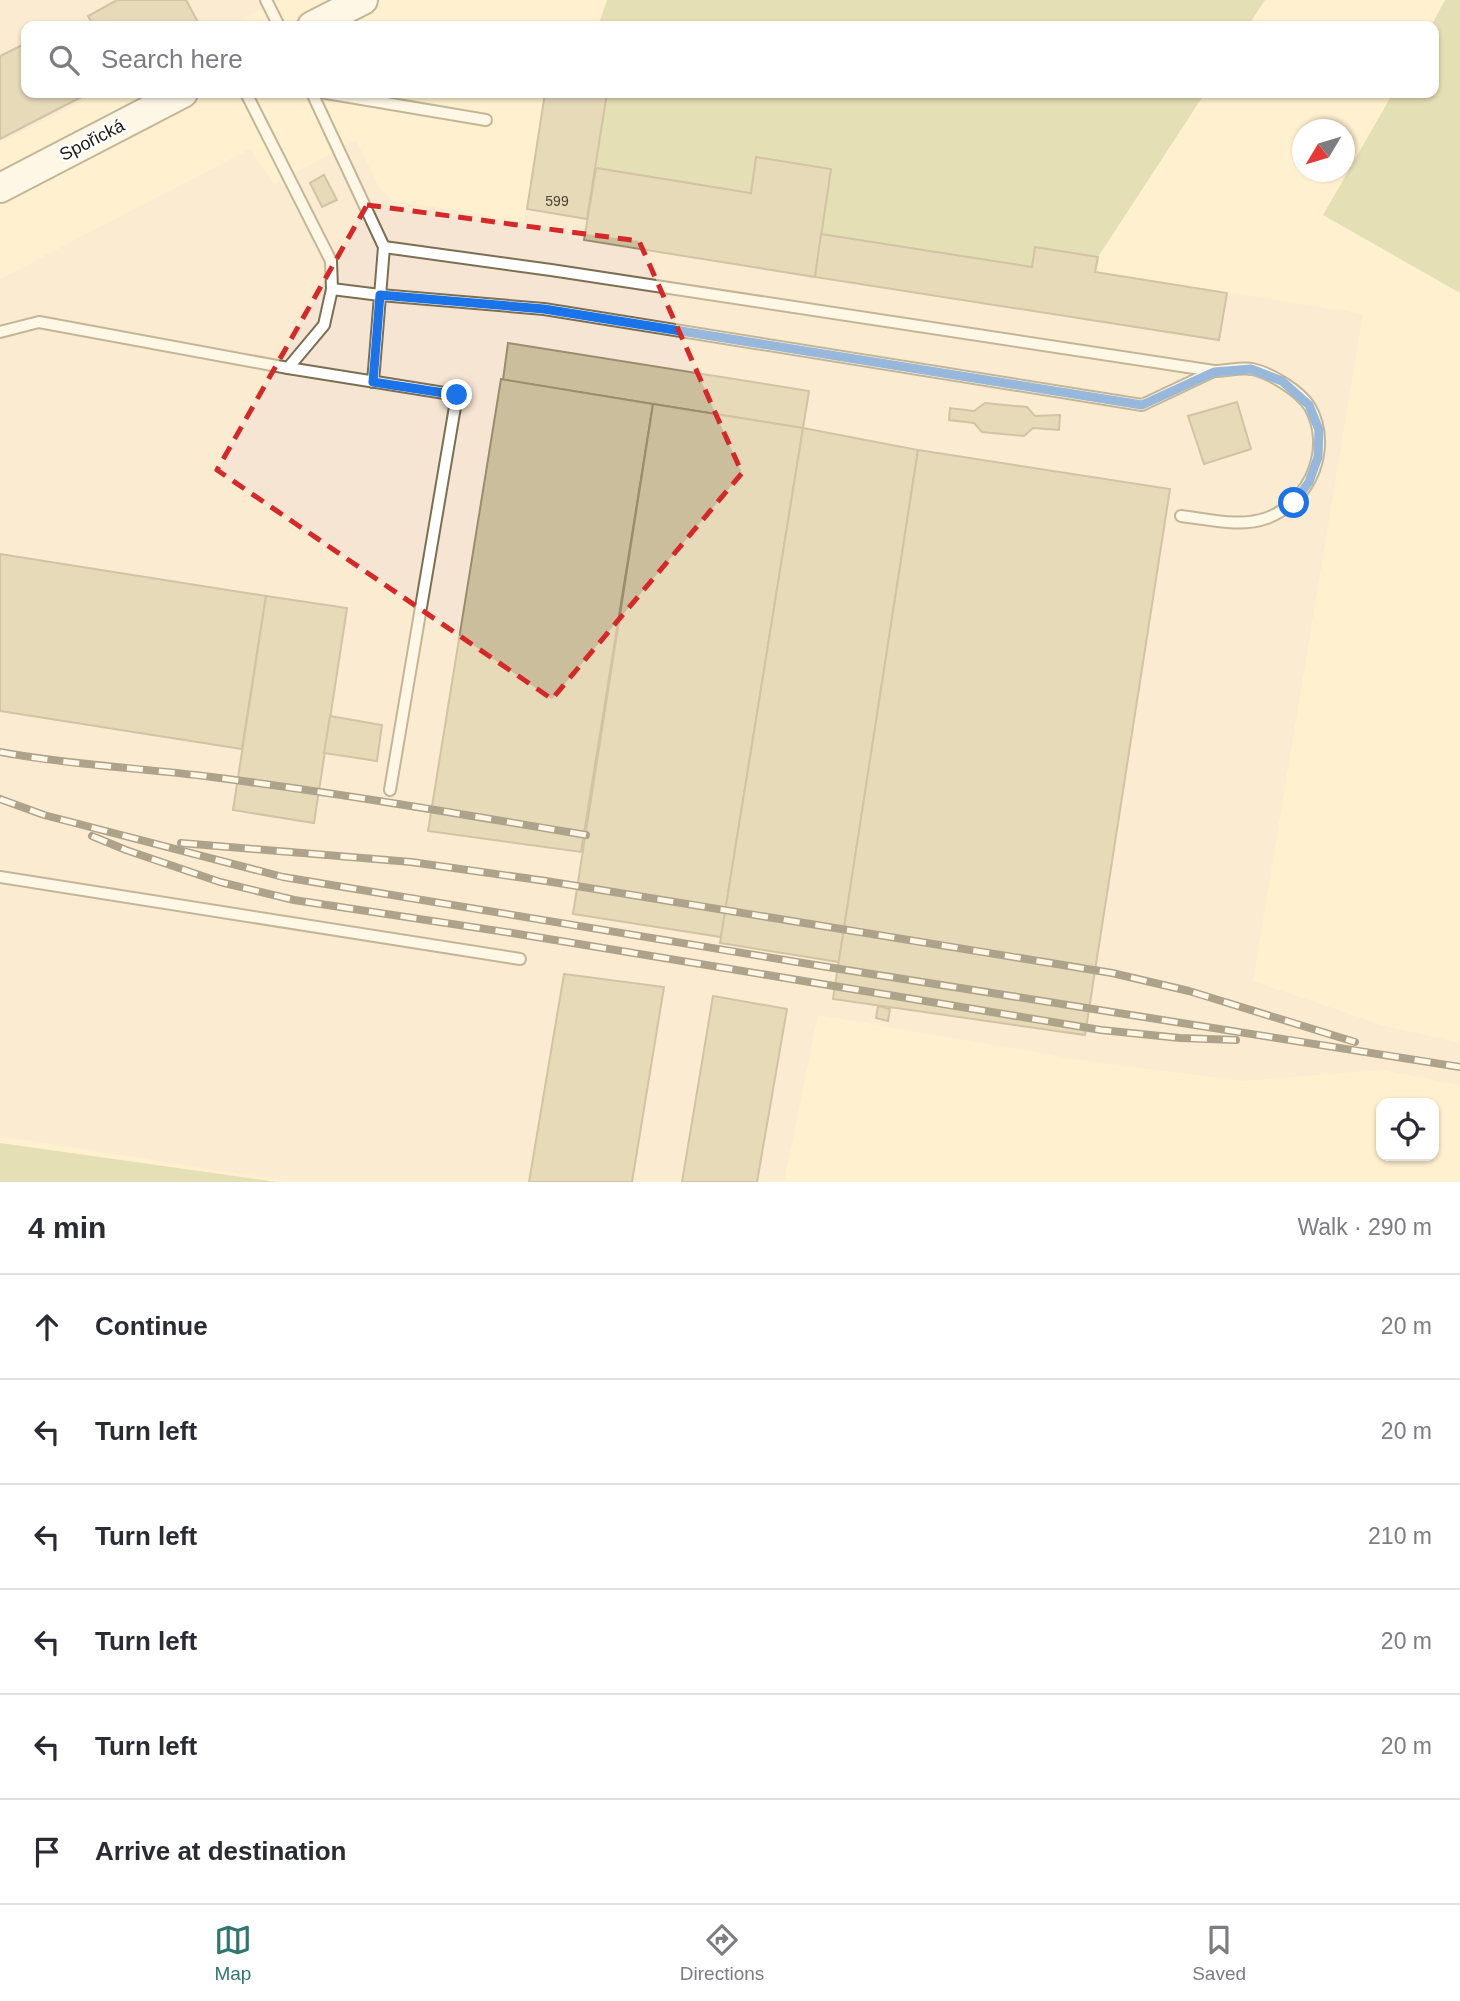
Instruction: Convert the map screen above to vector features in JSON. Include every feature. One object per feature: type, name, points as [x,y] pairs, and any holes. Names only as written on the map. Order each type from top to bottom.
[{"type":"street","points":[[322,21],[363,0]]},
{"type":"street","name":"Spořická","points":[[0,188],[173,98]]},
{"type":"lane","points":[[266,0],[276,21]]},
{"type":"lane","points":[[249,98],[331,261],[332,289],[324,325],[288,368]]},
{"type":"lane","points":[[314,98],[384,247],[373,382]]},
{"type":"lane","points":[[356,98],[486,120]]},
{"type":"lane","points":[[384,247],[551,270],[1214,372],[1251,369],[1282,381],[1309,405],[1319,430],[1318,457],[1309,482],[1294,503],[1267,519],[1237,523],[1181,516]]},
{"type":"lane","points":[[332,289],[557,311],[1142,405],[1214,372]]},
{"type":"lane","points":[[0,332],[39,322],[288,368],[457,395],[390,790]]},
{"type":"lane","points":[[0,877],[520,959]]},
{"type":"highlighted area","points":[[367,205],[639,241],[742,473],[552,699],[217,470]]},
{"type":"shaded area","points":[[0,0],[280,0],[239,21],[21,21],[21,98],[89,98],[0,143]]},
{"type":"shaded area","points":[[544,98],[606,98],[596,168],[751,192],[751,187],[755,187],[760,157],[831,169],[821,234],[1032,267],[1035,247],[1098,257],[1100,254],[1097,271],[1363,314],[1253,981],[1388,1027],[1460,1042],[1460,1085],[1382,1070],[1242,1081],[1087,1061],[818,1015],[784,1182],[293,1182],[0,1136],[0,279],[250,149],[274,184],[356,140],[379,187],[392,200],[524,222]]},
{"type":"green space","points":[[607,0],[1265,0],[1251,21],[600,21]]},
{"type":"green space","points":[[1445,0],[1460,0],[1460,293],[1323,215],[1342,182],[1355,182],[1355,159],[1390,98],[1439,98],[1439,21],[1434,21]]},
{"type":"green space","points":[[606,98],[1202,98],[1098,257],[1035,247],[1032,267],[821,234],[831,169],[757,157],[751,192],[596,168]]},
{"type":"green space","points":[[0,1143],[277,1182],[0,1182]]},
{"type":"building","points":[[117,0],[186,0],[197,21],[91,21],[88,16]]},
{"type":"building","points":[[21,46],[21,98],[79,98],[0,139],[0,56]]},
{"type":"building","points":[[544,98],[606,98],[587,219],[527,209]]},
{"type":"building","points":[[756,157],[831,169],[815,277],[584,240],[596,168],[751,193]]},
{"type":"building","points":[[324,175],[337,200],[322,207],[310,183]]},
{"type":"building","points":[[821,234],[1032,267],[1035,247],[1098,257],[1095,272],[1227,293],[1219,340],[815,277]]},
{"type":"building","points":[[508,343],[809,391],[803,428],[503,380]]},
{"type":"building","points":[[501,379],[653,404],[581,852],[428,831]]},
{"type":"building","points":[[1237,402],[1251,449],[1204,464],[1188,416]]},
{"type":"building","points":[[985,403],[1027,407],[1035,416],[1060,415],[1059,430],[1033,428],[1024,436],[982,432],[974,423],[949,420],[950,408],[974,411]]},
{"type":"building","points":[[653,404],[803,428],[721,937],[573,914]]},
{"type":"building","points":[[803,428],[918,450],[839,962],[720,943]]},
{"type":"building","points":[[918,450],[1170,489],[1085,1035],[833,999]]},
{"type":"building","points":[[0,554],[266,596],[242,749],[0,711]]},
{"type":"building","points":[[266,596],[347,608],[314,823],[233,810]]},
{"type":"building","points":[[330,716],[382,725],[377,761],[324,753]]},
{"type":"building","points":[[564,974],[664,987],[632,1182],[529,1182]]},
{"type":"building","points":[[713,996],[787,1009],[757,1182],[682,1182]]},
{"type":"building","points":[[878,1006],[890,1009],[888,1021],[876,1018]]},
{"type":"railway","points":[[0,752],[259,783],[586,835]]},
{"type":"railway","points":[[0,799],[44,815],[283,877],[821,966],[1460,1067]]},
{"type":"railway","points":[[92,836],[220,882],[294,900],[1101,1030],[1180,1038],[1236,1040]]},
{"type":"railway","points":[[181,843],[411,862],[546,881],[1112,973],[1189,991],[1355,1042]]},
{"type":"route","points":[[457,395],[373,382],[380,295],[544,309],[1142,405],[1214,372],[1251,369],[1282,381],[1309,405],[1319,430],[1318,457],[1309,482],[1294,503]]}]
